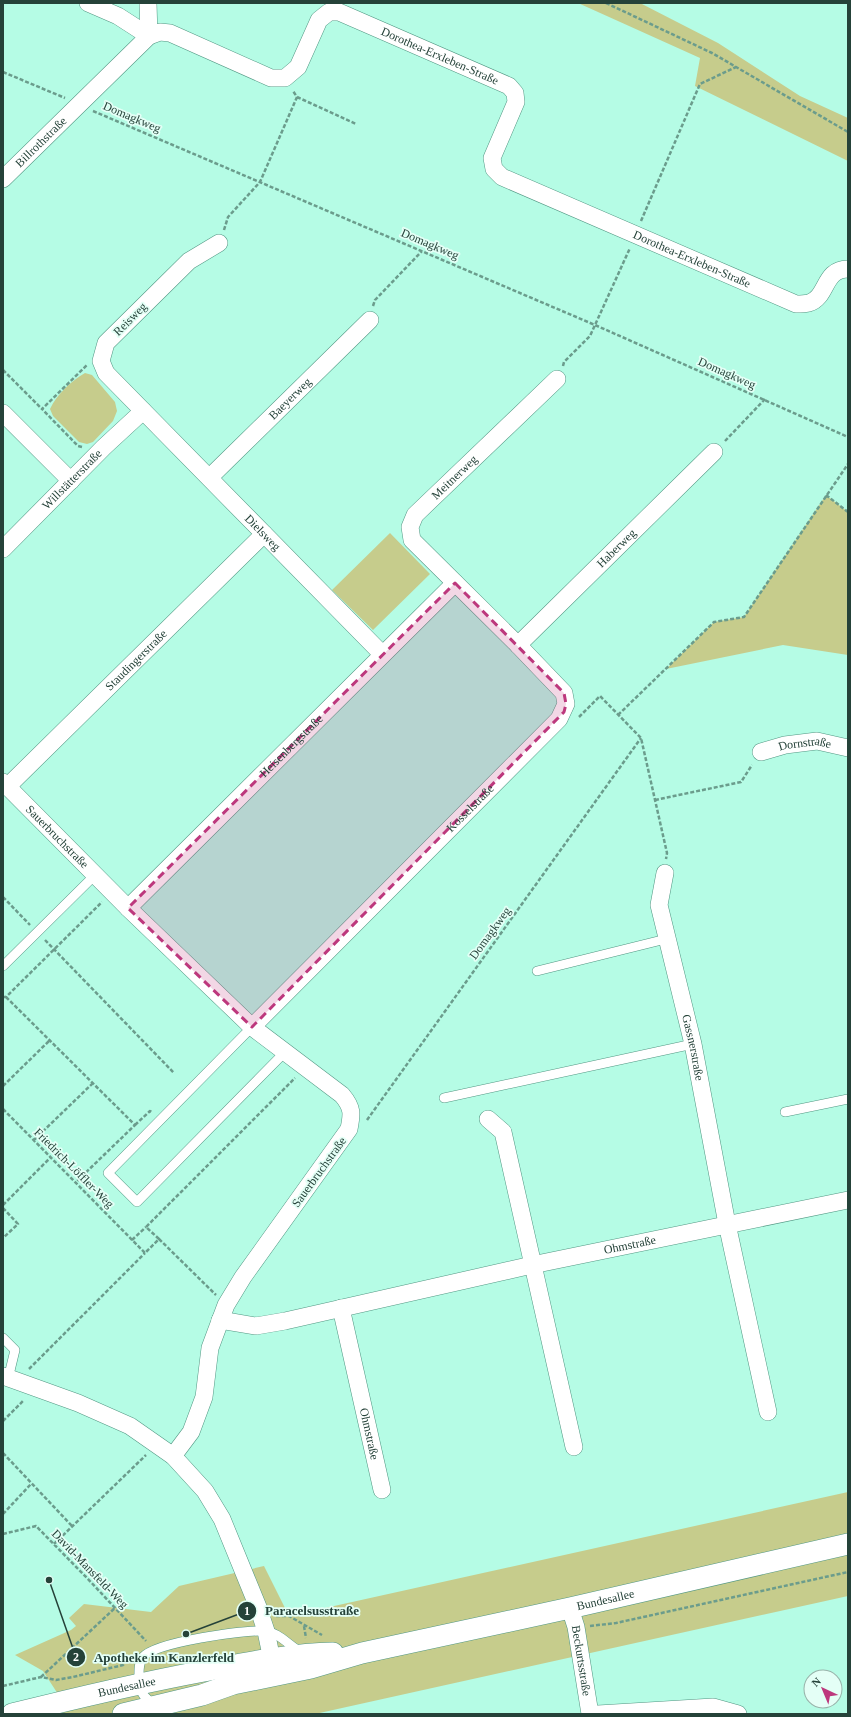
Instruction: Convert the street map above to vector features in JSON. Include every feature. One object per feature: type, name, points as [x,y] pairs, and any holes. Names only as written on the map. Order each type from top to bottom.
[{"type":"street","points":[[88,3],[118,16],[149,36]]},
{"type":"street","points":[[148,3],[149,36]]},
{"type":"street","name":"Dorothea-Erxleben-Straße","points":[[285,78],[298,67],[319,20],[329,12],[339,12],[509,86],[515,93],[516,102],[492,158],[494,169],[502,177],[796,304],[810,303],[819,295],[831,275],[840,269],[848,269]]},
{"type":"street","points":[[78,104],[149,36],[160,32],[170,33],[271,78],[285,78]]},
{"type":"street","name":"Billrothstraße","points":[[3,179],[78,104]]},
{"type":"street","name":"Reisweg","points":[[101,361],[106,343],[189,260],[219,243]]},
{"type":"street","name":"Baeyerweg","points":[[210,477],[370,320]]},
{"type":"street","points":[[101,361],[106,373],[143,411]]},
{"type":"street","name":"Meitnerweg","points":[[455,583],[412,540],[410,527],[415,515],[557,379]]},
{"type":"street","name":"Dielsweg","points":[[143,411],[210,477],[382,654]]},
{"type":"street","name":"Willstätterstraße","points":[[3,549],[71,482],[104,446],[143,411]]},
{"type":"street","points":[[3,413],[71,482]]},
{"type":"street","name":"Haberweg","points":[[518,645],[714,452]]},
{"type":"street","name":"Staudingerstraße","points":[[5,784],[264,534]]},
{"type":"street","points":[[455,583],[564,693],[566,704],[564,712]]},
{"type":"street","name":"Heisenbergstraße","points":[[128,908],[455,583]]},
{"type":"street","name":"Kosselstraße","points":[[252,1027],[559,719],[564,712]]},
{"type":"street","name":"Dornstraße","points":[[761,752],[785,745],[817,741],[848,748]]},
{"type":"street","name":"Sauerbruchstraße","points":[[5,784],[128,908],[252,1027],[342,1096],[350,1104],[352,1116],[349,1129],[243,1277],[223,1312],[210,1348],[204,1397],[191,1432],[172,1456]]},
{"type":"street","name":"Gassnerstraße","points":[[665,873],[659,905],[666,939],[693,1044],[727,1224]]},
{"type":"street","points":[[488,1119],[503,1132],[574,1447]]},
{"type":"street","name":"Ohmstraße","points":[[223,1312],[256,1326],[285,1321],[532,1265],[848,1200]]},
{"type":"street","points":[[727,1224],[768,1412]]},
{"type":"street","name":"Ohmstraße","points":[[341,1308],[382,1490]]},
{"type":"street","points":[[9,1379],[78,1404],[130,1426],[158,1444],[172,1456],[206,1491],[222,1519],[258,1607],[266,1631],[274,1667]]},
{"type":"street","name":"Bundesallee","points":[[12,1714],[140,1684],[274,1667],[311,1668],[362,1653],[570,1608],[848,1544]]},
{"type":"street","name":"Beckurtsstraße","points":[[570,1608],[576,1627],[590,1714]]},
{"type":"street","name":"Bundesallee","points":[[123,1714],[202,1695],[308,1654],[362,1653]]},
{"type":"street","points":[[598,1714],[713,1707],[733,1711],[738,1714]]},
{"type":"lane","points":[[3,966],[95,875]]},
{"type":"lane","points":[[537,971],[666,939]]},
{"type":"lane","points":[[252,1027],[108,1173],[137,1202],[285,1052]]},
{"type":"lane","points":[[444,1098],[693,1044]]},
{"type":"lane","points":[[785,1112],[848,1099]]},
{"type":"lane","points":[[3,1338],[15,1350],[9,1379]]},
{"type":"lane","points":[[159,1706],[149,1702],[142,1694],[140,1684],[139,1669],[143,1657],[155,1649],[225,1633],[266,1631],[278,1635],[299,1651],[308,1654]]},
{"type":"path","points":[[606,3],[712,53],[848,132]]},
{"type":"path","points":[[557,379],[564,362],[590,336],[595,326],[700,84],[736,67]]},
{"type":"path","name":"Domagkweg","points":[[3,72],[422,251],[848,437]]},
{"type":"path","points":[[285,78],[297,97],[356,124]]},
{"type":"path","points":[[219,243],[228,217],[260,182],[297,97]]},
{"type":"path","points":[[370,320],[375,300],[422,251]]},
{"type":"path","points":[[42,409],[85,366],[101,361]]},
{"type":"path","points":[[3,370],[78,446],[86,448],[104,446]]},
{"type":"path","points":[[714,452],[765,400]]},
{"type":"path","points":[[618,714],[714,622],[744,617],[848,464]]},
{"type":"path","points":[[826,495],[848,512]]},
{"type":"path","points":[[564,712],[577,718],[600,696],[641,738],[667,853],[665,873]]},
{"type":"path","name":"Domagkweg","points":[[349,1129],[362,1127],[641,738]]},
{"type":"path","points":[[655,800],[741,782],[761,752]]},
{"type":"path","points":[[76,1182],[134,1125],[50,1040],[4,997],[112,892]]},
{"type":"path","points":[[3,898],[174,1073]]},
{"type":"path","points":[[3,1086],[50,1040]]},
{"type":"path","points":[[132,1240],[305,1068]]},
{"type":"path","points":[[34,1140],[93,1083]]},
{"type":"path","name":"Friedrich-Löffler-Weg","points":[[3,1110],[76,1182],[145,1254]]},
{"type":"path","points":[[3,1205],[51,1157]]},
{"type":"path","points":[[3,1208],[18,1224],[3,1238]]},
{"type":"path","points":[[146,1227],[223,1312]]},
{"type":"path","points":[[9,1379],[159,1240]]},
{"type":"path","points":[[3,1421],[36,1388]]},
{"type":"path","points":[[54,1544],[158,1444]]},
{"type":"path","points":[[3,1453],[72,1526]]},
{"type":"path","points":[[3,1514],[31,1484]]},
{"type":"path","name":"David-Mansfeld-Weg","points":[[3,1534],[36,1526],[155,1649]]},
{"type":"path","points":[[576,1627],[616,1623],[848,1572]]},
{"type":"path","points":[[41,1677],[116,1607]]},
{"type":"highlighted area","points":[[455,583],[564,693],[566,704],[564,712],[252,1027],[128,908]]},
{"type":"green space","points":[[578,3],[640,3],[718,43],[800,96],[848,118],[848,161],[695,86],[700,58]]},
{"type":"green space","points":[[85,373],[92,375],[115,402],[117,411],[113,421],[93,442],[87,444],[79,442],[53,416],[50,409],[56,398],[65,388]]},
{"type":"green space","points":[[826,495],[848,512],[848,655],[783,645],[666,669],[714,622],[744,617]]},
{"type":"green space","points":[[390,533],[430,574],[373,630],[332,590]]},
{"type":"green space","points":[[848,1492],[848,1596],[315,1714],[12,1714],[67,1708],[43,1671],[15,1655],[71,1630],[76,1626],[69,1618],[84,1604],[151,1612],[179,1586],[264,1566],[289,1616]]},
{"type":"place","name":"Apotheke im Kanzlerfeld","points":[[49,1580]]},
{"type":"place","name":"Paracelsusstraße","points":[[186,1634]]}]
